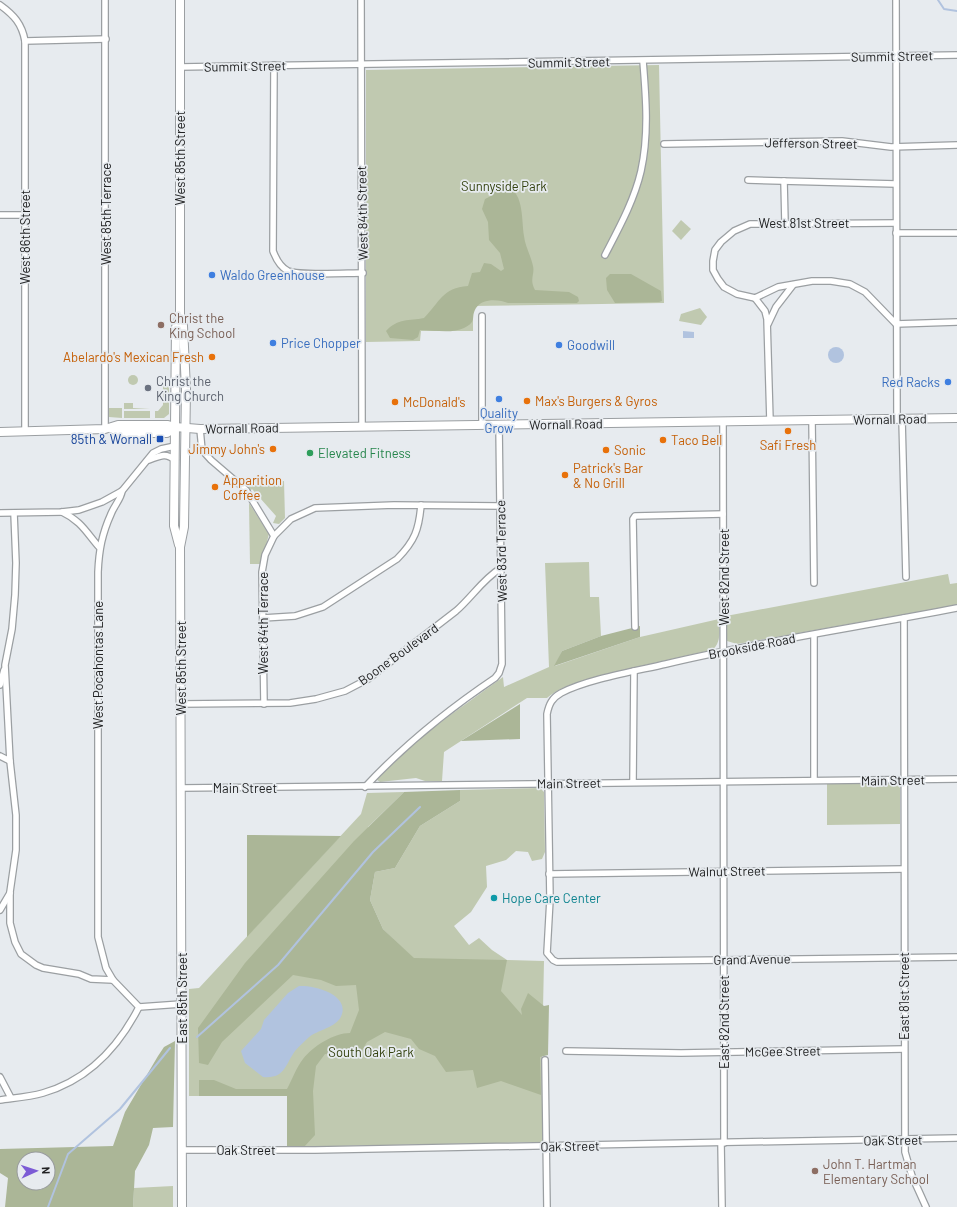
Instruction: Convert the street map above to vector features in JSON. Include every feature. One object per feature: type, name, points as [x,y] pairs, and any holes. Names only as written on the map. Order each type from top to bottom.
[{"type":"main road","name":"West 85th Street","points":[[180,0],[180,316],[183,326],[186,428],[184,527],[180,547],[181,788]]},
{"type":"main road","name":"West 85th Street","points":[[180,316],[176,327],[174,526],[180,547]]},
{"type":"main road","name":"Wornall Road","points":[[0,432],[108,429],[122,433],[167,433],[176,428],[362,427],[957,418]]},
{"type":"main road","name":"East 85th Street","points":[[181,788],[182,1207]]},
{"type":"street","name":"West 85th Terrace","points":[[105,0],[108,429]]},
{"type":"street","name":"West 84th Street","points":[[361,0],[362,427]]},
{"type":"street","points":[[896,0],[896,324],[906,577]]},
{"type":"street","points":[[0,5],[11,12],[18,22],[25,41],[106,39]]},
{"type":"street","name":"West 86th Street","points":[[25,41],[25,432]]},
{"type":"street","name":"Summit Street","points":[[180,67],[957,56]]},
{"type":"street","points":[[605,255],[625,215],[641,171],[646,129],[643,61]]},
{"type":"street","points":[[274,66],[273,251],[279,263],[294,273],[362,273]]},
{"type":"street","name":"Jefferson Street","points":[[664,144],[842,141],[896,146],[957,145]]},
{"type":"street","points":[[748,180],[896,184]]},
{"type":"street","points":[[784,181],[785,223]]},
{"type":"street","points":[[0,215],[25,215]]},
{"type":"street","name":"West 81st Street","points":[[755,298],[738,294],[720,283],[713,270],[715,250],[721,242],[734,231],[750,224],[896,223]]},
{"type":"street","points":[[896,233],[957,233]]},
{"type":"street","points":[[770,420],[768,324],[765,311],[755,298],[778,287],[812,281],[832,281],[850,284],[864,292],[896,324],[957,322]]},
{"type":"street","points":[[768,324],[776,307],[793,285]]},
{"type":"street","points":[[482,316],[482,425]]},
{"type":"street","points":[[812,420],[814,583]]},
{"type":"street","name":"West 82nd Street","points":[[722,421],[724,514],[724,781]]},
{"type":"street","name":"West 83rd Terrace","points":[[365,787],[421,732],[497,676],[502,664],[499,425]]},
{"type":"street","points":[[200,429],[202,450],[211,460],[246,490],[274,536]]},
{"type":"street","points":[[0,513],[62,512],[79,510],[102,502],[122,491],[156,451],[175,446]]},
{"type":"street","points":[[149,460],[162,454],[170,456],[175,460]]},
{"type":"street","name":"West Pocahontas Lane","points":[[122,491],[112,512],[99,547],[98,937],[106,968],[113,980],[139,1007]]},
{"type":"street","points":[[263,618],[295,616],[323,607],[397,559],[408,549],[414,539],[418,528],[421,505]]},
{"type":"street","name":"West 84th Terrace","points":[[264,704],[262,572],[265,555],[274,536],[291,519],[314,508],[421,505],[500,506]]},
{"type":"street","points":[[62,512],[74,518],[84,527],[99,547]]},
{"type":"street","points":[[0,685],[12,629],[15,595],[16,563],[14,513]]},
{"type":"street","points":[[635,627],[633,519],[635,516],[724,514]]},
{"type":"street","name":"Boone Boulevard","points":[[181,704],[290,703],[316,699],[344,690],[368,679],[456,611],[469,599],[487,578],[501,568]]},
{"type":"street","name":"Brookside Road","points":[[548,783],[547,714],[552,699],[561,693],[578,686],[634,671],[724,650],[957,608]]},
{"type":"street","points":[[904,618],[904,780]]},
{"type":"street","points":[[814,634],[814,780]]},
{"type":"street","points":[[5,665],[10,761],[16,815],[16,850],[10,892],[10,923],[15,942],[21,954],[43,968],[79,974],[91,979],[113,980]]},
{"type":"street","points":[[634,671],[634,782]]},
{"type":"street","points":[[0,756],[10,761]]},
{"type":"street","name":"Main Street","points":[[181,788],[957,779]]},
{"type":"street","name":"East 81st Street","points":[[904,780],[905,1152],[908,1165],[926,1207]]},
{"type":"street","name":"East 82nd Street","points":[[722,1207],[724,1052],[724,781]]},
{"type":"street","points":[[548,783],[549,874]]},
{"type":"street","name":"Walnut Street","points":[[549,874],[904,869]]},
{"type":"street","name":"Grand Avenue","points":[[549,874],[547,953],[549,957],[557,962],[957,957]]},
{"type":"street","points":[[0,910],[10,892]]},
{"type":"street","points":[[0,1100],[43,1093],[81,1076],[115,1047],[129,1028],[139,1007],[182,1004]]},
{"type":"street","name":"McGee Street","points":[[566,1050],[724,1052],[904,1049]]},
{"type":"street","points":[[545,1060],[547,1207]]},
{"type":"street","points":[[0,1077],[11,1098]]},
{"type":"street","name":"Oak Street","points":[[182,1150],[547,1146],[957,1138]]},
{"type":"green space","name":"Sunnyside Park","points":[[659,65],[664,303],[473,306],[473,331],[421,331],[420,341],[366,342],[366,70]]},
{"type":"green space","points":[[500,184],[514,191],[518,197],[522,212],[525,240],[533,266],[532,283],[535,290],[569,292],[578,297],[579,301],[577,303],[508,303],[491,300],[482,302],[474,311],[471,323],[459,330],[420,330],[418,337],[413,340],[390,338],[386,331],[390,327],[399,322],[424,318],[447,293],[459,287],[468,286],[472,273],[480,272],[484,263],[491,264],[501,271],[504,269],[500,253],[489,240],[488,222],[482,209],[485,199],[491,196],[490,191],[493,186]]},
{"type":"green space","points":[[681,220],[691,229],[681,240],[672,231]]},
{"type":"green space","points":[[610,274],[631,274],[661,291],[662,301],[615,303],[607,290],[606,278]]},
{"type":"green space","points":[[700,308],[707,317],[701,325],[679,321],[681,314]]},
{"type":"green space","points":[[133,375],[138,380],[133,385],[128,380]]},
{"type":"green space","points":[[169,385],[169,414],[164,418],[155,418],[155,411],[158,411],[163,405],[163,386]]},
{"type":"green space","points":[[124,403],[133,403],[133,408],[150,409],[124,409]]},
{"type":"green space","points":[[109,408],[122,408],[122,418],[109,417]]},
{"type":"green space","points":[[124,411],[150,411],[150,418],[124,418]]},
{"type":"green space","points":[[284,481],[285,518],[279,524],[273,523],[276,516],[252,489],[249,492],[249,486]]},
{"type":"green space","points":[[249,503],[269,534],[261,564],[250,564]]},
{"type":"green space","points":[[589,562],[590,597],[599,597],[601,636],[562,651],[555,666],[640,637],[719,619],[719,640],[717,644],[712,650],[598,676],[562,688],[547,698],[527,698],[444,752],[442,781],[425,781],[416,778],[380,782],[377,780],[378,777],[427,732],[503,677],[504,687],[549,667],[545,563]]},
{"type":"green space","points":[[948,574],[950,584],[957,583],[957,605],[737,644],[727,641],[726,616]]},
{"type":"green space","points":[[640,626],[640,637],[554,666],[562,651],[601,636]]},
{"type":"green space","points":[[520,704],[520,739],[461,741]]},
{"type":"green space","points":[[827,783],[896,784],[900,788],[900,824],[827,825]]},
{"type":"green space","name":"South Oak Park","points":[[540,788],[544,792],[545,852],[542,859],[532,861],[528,852],[516,851],[506,860],[486,866],[487,887],[471,912],[454,926],[469,945],[479,938],[492,950],[507,960],[544,961],[542,1057],[545,1139],[542,1142],[287,1147],[287,1096],[189,1096],[189,989],[199,988],[361,814],[367,793],[404,792],[368,827],[368,957],[413,958],[383,929],[370,900],[375,872],[395,868],[420,826],[460,801],[460,790]]},
{"type":"green space","points":[[460,790],[460,801],[420,826],[395,868],[375,872],[370,900],[383,929],[414,958],[507,960],[501,991],[522,1015],[521,1009],[528,993],[544,1006],[549,1005],[548,1055],[540,1057],[541,1095],[501,1081],[477,1088],[473,1070],[446,1072],[435,1056],[419,1049],[411,1039],[385,1032],[367,1042],[358,1057],[325,1054],[316,1066],[313,1091],[315,1135],[304,1147],[287,1147],[287,1096],[199,1096],[199,1080],[214,1080],[236,1089],[287,1089],[296,1070],[312,1049],[337,1035],[350,1033],[359,1010],[356,985],[336,986],[321,980],[293,975],[222,1042],[208,1065],[199,1063],[198,1028],[245,963],[354,841],[404,792]]},
{"type":"green space","points":[[247,835],[341,836],[247,937]]},
{"type":"green space","points":[[175,1041],[173,1127],[153,1128],[149,1145],[135,1171],[133,1207],[5,1207],[8,1178],[0,1173],[0,1149],[113,1146],[125,1112],[164,1047]]},
{"type":"green space","points":[[173,1186],[173,1207],[133,1207],[134,1188]]},
{"type":"water","points":[[683,331],[694,332],[694,338],[683,338]]},
{"type":"water","points":[[836,347],[842,349],[844,355],[842,361],[836,363],[830,361],[828,355],[830,349]]},
{"type":"water","points":[[299,986],[321,989],[335,996],[340,1001],[342,1014],[340,1019],[332,1025],[308,1038],[295,1051],[284,1070],[276,1076],[263,1077],[245,1063],[241,1051],[261,1029],[264,1020],[288,993]]},
{"type":"waterway","points":[[938,0],[944,9],[957,11]]},
{"type":"waterway","points":[[197,1037],[278,965],[373,852],[420,807]]},
{"type":"waterway","points":[[48,1207],[68,1154],[120,1109],[170,1048]]},
{"type":"place","name":"Waldo Greenhouse","points":[[212,275]]},
{"type":"place","name":"Christ the King School","points":[[161,325]]},
{"type":"place","name":"Price Chopper","points":[[273,343]]},
{"type":"place","name":"Goodwill","points":[[559,345]]},
{"type":"place","name":"Abelardo's Mexican Fresh","points":[[212,357]]},
{"type":"place","name":"Red Racks","points":[[948,382]]},
{"type":"place","name":"Christ the King Church","points":[[148,388]]},
{"type":"place","name":"Quality Grow","points":[[499,399]]},
{"type":"place","name":"Max's Burgers & Gyros","points":[[527,401]]},
{"type":"place","name":"McDonald's","points":[[395,402]]},
{"type":"place","name":"Safi Fresh","points":[[788,431]]},
{"type":"place","name":"85th & Wornall","points":[[160,439]]},
{"type":"place","name":"Taco Bell","points":[[663,440]]},
{"type":"place","name":"Jimmy John's","points":[[273,449]]},
{"type":"place","name":"Sonic","points":[[606,450]]},
{"type":"place","name":"Elevated Fitness","points":[[310,453]]},
{"type":"place","name":"Patrick's Bar & No Grill","points":[[565,475]]},
{"type":"place","name":"Apparition Coffee","points":[[215,487]]},
{"type":"place","name":"Hope Care Center","points":[[494,898]]},
{"type":"place","name":"John T. Hartman Elementary School","points":[[815,1171]]}]
